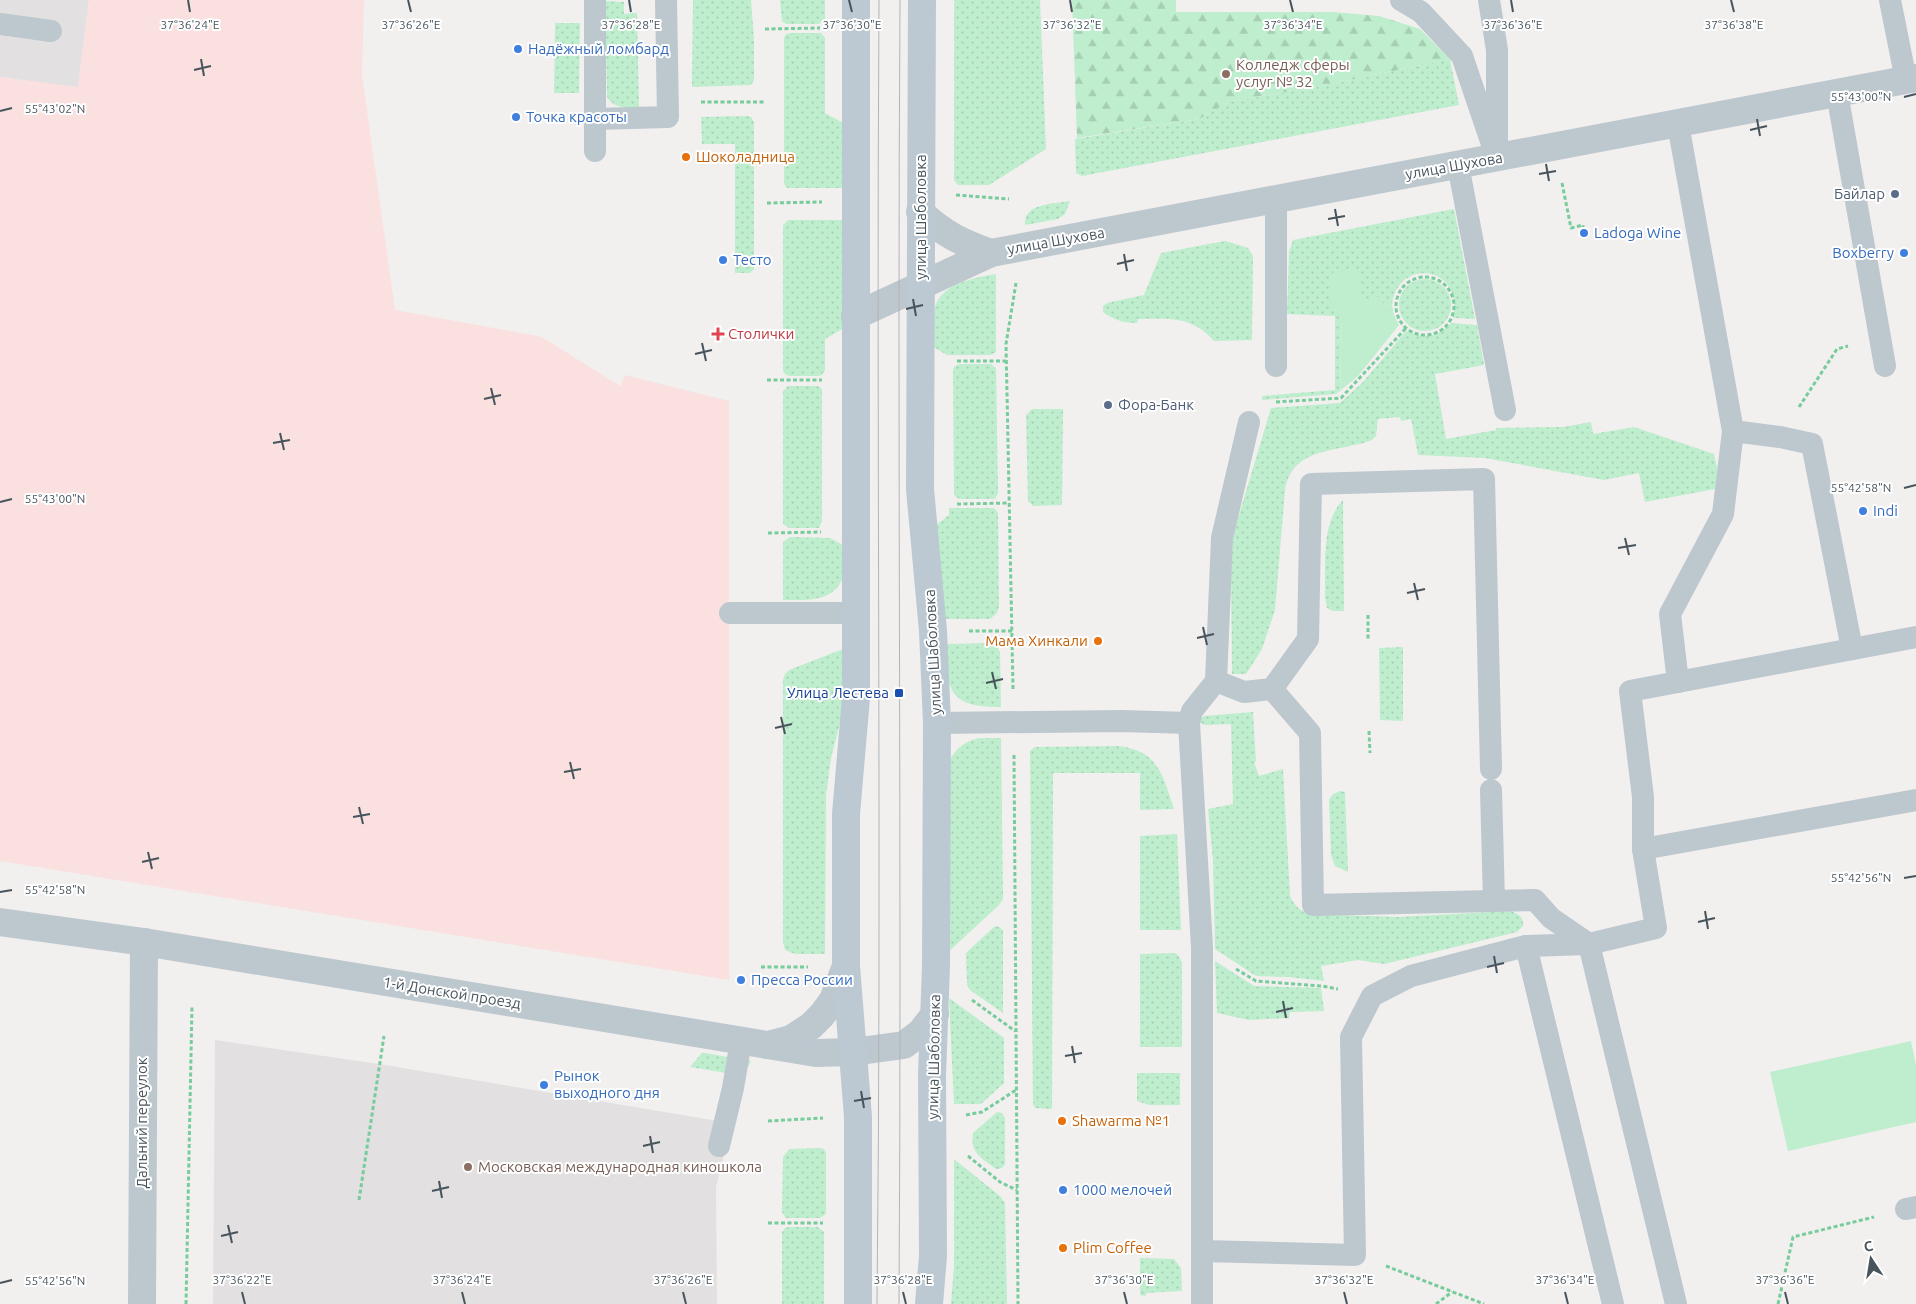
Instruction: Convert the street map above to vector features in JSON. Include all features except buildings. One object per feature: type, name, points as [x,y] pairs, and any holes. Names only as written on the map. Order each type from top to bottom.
[{"type":"main road","points":[[856,0],[856,698],[846,814],[846,966],[858,1117],[858,1304]]},
{"type":"main road","name":"улица Шаболовка","points":[[922,0],[920,489],[933,631],[937,723],[936,966],[932,1075],[933,1256],[929,1304]]},
{"type":"street","name":"улица Шухова","points":[[855,316],[991,253],[1497,159],[1911,79]]},
{"type":"street","name":"улица Шухова","points":[[920,212],[935,226],[954,238],[991,253]]},
{"type":"street","name":"1-й Донской проезд","points":[[0,922],[144,942],[816,1053],[853,1052],[904,1045]]},
{"type":"street","name":"Дальний переулок","points":[[142,1304],[144,942]]},
{"type":"street","points":[[754,1043],[791,1039],[811,1026],[833,1000],[846,966]]},
{"type":"street","points":[[932,1075],[919,1056],[904,1045],[920,1032],[934,1014]]},
{"type":"lane","points":[[595,0],[595,150]]},
{"type":"lane","points":[[595,119],[668,117],[666,0]]},
{"type":"lane","points":[[1401,0],[1421,12],[1462,56],[1497,159]]},
{"type":"lane","points":[[1489,0],[1497,50],[1497,159]]},
{"type":"lane","points":[[1890,0],[1911,79]]},
{"type":"lane","points":[[0,24],[51,31]]},
{"type":"lane","points":[[1837,93],[1886,366]]},
{"type":"lane","points":[[1678,124],[1733,431],[1723,514],[1670,614],[1678,682]]},
{"type":"lane","points":[[1458,166],[1505,410]]},
{"type":"lane","points":[[1276,200],[1276,366]]},
{"type":"lane","points":[[1202,1304],[1202,947],[1189,723],[1192,711],[1216,681],[1222,538],[1249,422]]},
{"type":"lane","points":[[1733,431],[1780,437],[1812,444],[1852,649]]},
{"type":"lane","points":[[1216,681],[1244,692],[1272,689],[1308,639],[1311,484],[1484,479],[1494,901]]},
{"type":"lane","points":[[730,613],[856,613]]},
{"type":"lane","points":[[1202,1251],[1355,1255],[1351,1038],[1372,996],[1411,976],[1526,946],[1589,944],[1656,928],[1643,850],[1643,797],[1630,691],[1916,637]]},
{"type":"lane","points":[[1272,689],[1310,733],[1313,905],[1535,900],[1551,918],[1589,944],[1676,1304]]},
{"type":"lane","points":[[937,723],[1121,721],[1189,723]]},
{"type":"lane","points":[[1643,850],[1916,800]]},
{"type":"lane","points":[[1526,946],[1613,1304]]},
{"type":"lane","points":[[719,1146],[733,1088],[754,1043]]},
{"type":"path","points":[[765,29],[827,28]]},
{"type":"path","points":[[692,102],[766,102]]},
{"type":"path","points":[[1562,183],[1571,228],[1583,225],[1583,227]]},
{"type":"path","points":[[947,195],[965,194],[1009,199]]},
{"type":"path","points":[[767,202],[826,202]]},
{"type":"path","points":[[1017,275],[1006,344],[1006,361],[1013,723],[1018,1304]]},
{"type":"path","points":[[1421,277],[1433,278],[1442,282],[1450,290],[1454,301],[1454,312],[1449,322],[1440,330],[1429,335],[1416,334],[1406,328],[1399,319],[1396,308],[1397,297],[1402,287],[1411,280],[1421,277]]},
{"type":"path","points":[[1272,403],[1341,398],[1406,328]]},
{"type":"path","points":[[1780,437],[1837,348],[1881,340]]},
{"type":"path","points":[[950,361],[1006,361]]},
{"type":"path","points":[[767,380],[826,380]]},
{"type":"path","points":[[951,504],[1009,503]]},
{"type":"path","points":[[1368,615],[1368,639]]},
{"type":"path","points":[[1369,731],[1370,753]]},
{"type":"path","points":[[1202,947],[1256,981],[1322,986]]},
{"type":"path","points":[[761,967],[816,966]]},
{"type":"path","points":[[969,998],[1015,1032]]},
{"type":"path","points":[[186,1304],[192,1006]]},
{"type":"path","points":[[358,1200],[384,1036]]},
{"type":"path","points":[[963,1115],[982,1112],[1016,1090]]},
{"type":"path","points":[[768,1120],[828,1118]]},
{"type":"path","points":[[966,1154],[1000,1182],[1017,1190]]},
{"type":"path","points":[[1778,1304],[1793,1237],[1911,1208]]},
{"type":"path","points":[[768,1222],[827,1224]]},
{"type":"path","points":[[1355,1255],[1484,1304]]},
{"type":"path","points":[[1436,1304],[1452,1292]]},
{"type":"shaded area","points":[[0,0],[89,0],[78,88],[0,77]]},
{"type":"shaded area","points":[[89,0],[364,0],[362,75],[395,310],[542,337],[620,386],[625,375],[729,401],[729,980],[0,861],[0,77],[78,87]]},
{"type":"shaded area","name":"Московская международная киношкола","points":[[215,1040],[379,1064],[718,1121],[726,1148],[716,1187],[717,1304],[213,1304]]},
{"type":"green space","points":[[693,0],[751,0],[754,39],[754,80],[751,85],[692,87]]},
{"type":"green space","points":[[780,0],[825,0],[825,19],[819,24],[786,24],[782,21]]},
{"type":"green space","points":[[954,0],[1040,0],[1046,149],[989,185],[958,185],[954,180]]},
{"type":"green space","name":"Колледж сферы услуг № 32","points":[[1072,0],[1176,0],[1176,12],[1334,12],[1379,16],[1420,29],[1450,59],[1312,88],[1230,101],[1199,119],[1077,138]]},
{"type":"green space","points":[[605,1],[624,2],[624,14],[637,13],[639,108],[617,106],[607,97]]},
{"type":"green space","points":[[555,23],[580,23],[579,93],[554,93]]},
{"type":"green space","points":[[821,33],[825,38],[825,113],[843,123],[845,188],[787,188],[784,184],[784,38],[786,34]]},
{"type":"green space","points":[[1450,59],[1459,105],[1082,176],[1076,173],[1075,139],[1199,119],[1230,101],[1312,88]]},
{"type":"green space","points":[[748,116],[754,122],[754,269],[750,273],[735,273],[735,144],[702,144],[701,117]]},
{"type":"green space","points":[[1070,201],[1065,214],[1058,219],[1025,225],[1029,212],[1034,209],[1048,204]]},
{"type":"green space","points":[[1454,209],[1475,319],[1453,318],[1454,300],[1449,287],[1440,278],[1429,274],[1417,274],[1405,279],[1397,290],[1392,305],[1383,306],[1382,297],[1342,312],[1340,391],[1336,394],[1262,400],[1262,396],[1335,390],[1335,316],[1287,314],[1289,252],[1293,240]]},
{"type":"green space","points":[[788,220],[845,220],[844,328],[825,339],[825,370],[822,375],[818,376],[789,376],[783,371],[783,225]]},
{"type":"green space","points":[[1225,241],[1248,248],[1253,256],[1252,340],[1214,341],[1197,327],[1179,320],[1138,319],[1137,323],[1115,319],[1103,312],[1103,306],[1107,303],[1144,295],[1161,253]]},
{"type":"green space","points":[[1358,270],[1361,300],[1382,296],[1383,306],[1392,305],[1399,325],[1358,376],[1340,391],[1342,313],[1332,311],[1329,273]]},
{"type":"green space","points":[[996,274],[996,352],[990,355],[947,355],[933,347],[934,312],[942,294],[968,280]]},
{"type":"green space","points":[[1425,279],[1435,281],[1443,287],[1449,295],[1451,305],[1449,315],[1443,323],[1435,329],[1425,331],[1415,329],[1407,323],[1401,315],[1399,305],[1401,295],[1407,287],[1415,281]]},
{"type":"green space","points":[[1452,323],[1477,325],[1484,365],[1435,374],[1446,439],[1496,430],[1496,428],[1563,427],[1591,422],[1593,434],[1634,427],[1714,454],[1721,488],[1645,502],[1639,473],[1604,480],[1485,458],[1418,455],[1411,419],[1401,421],[1400,417],[1378,419],[1376,436],[1372,440],[1319,453],[1307,458],[1297,465],[1290,475],[1285,490],[1275,610],[1262,649],[1246,674],[1232,674],[1231,573],[1233,535],[1271,408],[1340,403],[1363,382],[1406,331],[1429,336],[1438,334]]},
{"type":"green space","points":[[959,364],[991,364],[996,368],[998,493],[995,499],[959,499],[954,495],[953,370]]},
{"type":"green space","points":[[788,386],[818,386],[822,389],[822,521],[819,528],[789,528],[783,524],[783,391]]},
{"type":"green space","points":[[1032,409],[1063,409],[1062,505],[1033,506],[1028,501],[1026,415]]},
{"type":"green space","points":[[1343,500],[1344,611],[1333,611],[1327,608],[1325,598],[1327,533],[1336,510]]},
{"type":"green space","points":[[949,508],[994,508],[998,513],[999,606],[997,613],[990,619],[944,619],[935,526],[949,515]]},
{"type":"green space","points":[[790,537],[830,538],[843,545],[844,572],[839,585],[834,591],[809,600],[783,600],[783,542]]},
{"type":"green space","points":[[991,643],[1000,652],[1001,707],[970,704],[960,699],[954,693],[947,673],[945,644]]},
{"type":"green space","points":[[1403,647],[1403,721],[1380,720],[1379,648]]},
{"type":"green space","points":[[843,649],[845,656],[841,719],[831,758],[826,796],[825,954],[795,954],[785,950],[783,942],[783,680],[789,670]]},
{"type":"green space","points":[[1253,712],[1256,762],[1254,762],[1259,776],[1283,769],[1290,896],[1295,905],[1300,909],[1309,914],[1397,917],[1510,911],[1518,914],[1523,926],[1517,932],[1384,964],[1358,960],[1321,966],[1324,981],[1256,976],[1215,949],[1213,860],[1208,809],[1233,804],[1231,724],[1205,725],[1201,723],[1201,718],[1204,716]]},
{"type":"green space","points":[[980,738],[1001,738],[1003,899],[999,905],[946,954],[950,759],[962,745]]},
{"type":"green space","points":[[1119,746],[1133,749],[1152,760],[1163,777],[1174,809],[1140,810],[1140,773],[1053,773],[1052,1109],[1035,1108],[1033,1104],[1030,751],[1035,747]]},
{"type":"green space","points":[[1340,791],[1345,792],[1348,872],[1335,866],[1331,855],[1329,800],[1333,794]]},
{"type":"green space","points":[[1177,834],[1181,930],[1140,930],[1140,836]]},
{"type":"green space","points":[[995,926],[1000,927],[1003,931],[1003,1013],[970,990],[967,985],[966,953]]},
{"type":"green space","points":[[1175,953],[1179,956],[1182,963],[1182,1047],[1140,1047],[1140,954]]},
{"type":"green space","points":[[1215,961],[1254,986],[1321,988],[1324,1011],[1290,1012],[1289,1018],[1249,1020],[1217,1013]]},
{"type":"green space","points":[[949,998],[1004,1038],[1004,1083],[981,1104],[954,1104]]},
{"type":"green space","points":[[1911,1041],[1916,1065],[1916,1122],[1788,1151],[1770,1072]]},
{"type":"green space","points":[[702,1053],[751,1061],[748,1067],[733,1074],[690,1067]]},
{"type":"green space","points":[[1137,1073],[1180,1073],[1180,1105],[1149,1105],[1137,1101]]},
{"type":"green space","points":[[997,1112],[1002,1113],[1005,1118],[1005,1164],[1002,1168],[996,1169],[986,1162],[975,1150],[973,1146],[973,1133]]},
{"type":"green space","points":[[789,1149],[824,1149],[826,1153],[826,1214],[820,1218],[786,1218],[782,1212],[783,1157]]},
{"type":"green space","points":[[954,1159],[1000,1196],[1005,1203],[1007,1304],[951,1304],[954,1266]]},
{"type":"green space","points":[[818,1227],[824,1232],[824,1304],[782,1304],[782,1232],[785,1228]]},
{"type":"green space","points":[[1140,1258],[1174,1259],[1181,1268],[1182,1291],[1140,1295]]},
{"type":"tram line","points":[[877,1304],[879,0]]},
{"type":"tram line","points":[[899,1304],[900,0]]},
{"type":"place","name":"Надёжный ломбард","points":[[518,49]]},
{"type":"place","name":"Колледж сферы услуг № 32","points":[[1226,74]]},
{"type":"place","name":"Точка красоты","points":[[516,117]]},
{"type":"place","name":"Шоколадница","points":[[686,157]]},
{"type":"place","name":"Байлар","points":[[1895,194]]},
{"type":"place","name":"Ladoga Wine","points":[[1584,233]]},
{"type":"place","name":"Boxberry","points":[[1904,253]]},
{"type":"place","name":"Тесто","points":[[723,260]]},
{"type":"place","name":"Столички","points":[[718,334]]},
{"type":"place","name":"Фора-Банк","points":[[1108,405]]},
{"type":"place","name":"Indi","points":[[1863,511]]},
{"type":"place","name":"Мама Хинкали","points":[[1098,641]]},
{"type":"place","name":"Улица Лестева","points":[[899,693]]},
{"type":"place","name":"Пресса России","points":[[741,980]]},
{"type":"place","name":"Рынок выходного дня","points":[[544,1085]]},
{"type":"place","name":"Shawarma №1","points":[[1062,1121]]},
{"type":"place","name":"Московская международная киношкола","points":[[468,1167]]},
{"type":"place","name":"1000 мелочей","points":[[1063,1190]]},
{"type":"place","name":"Plim Coffee","points":[[1063,1248]]}]
